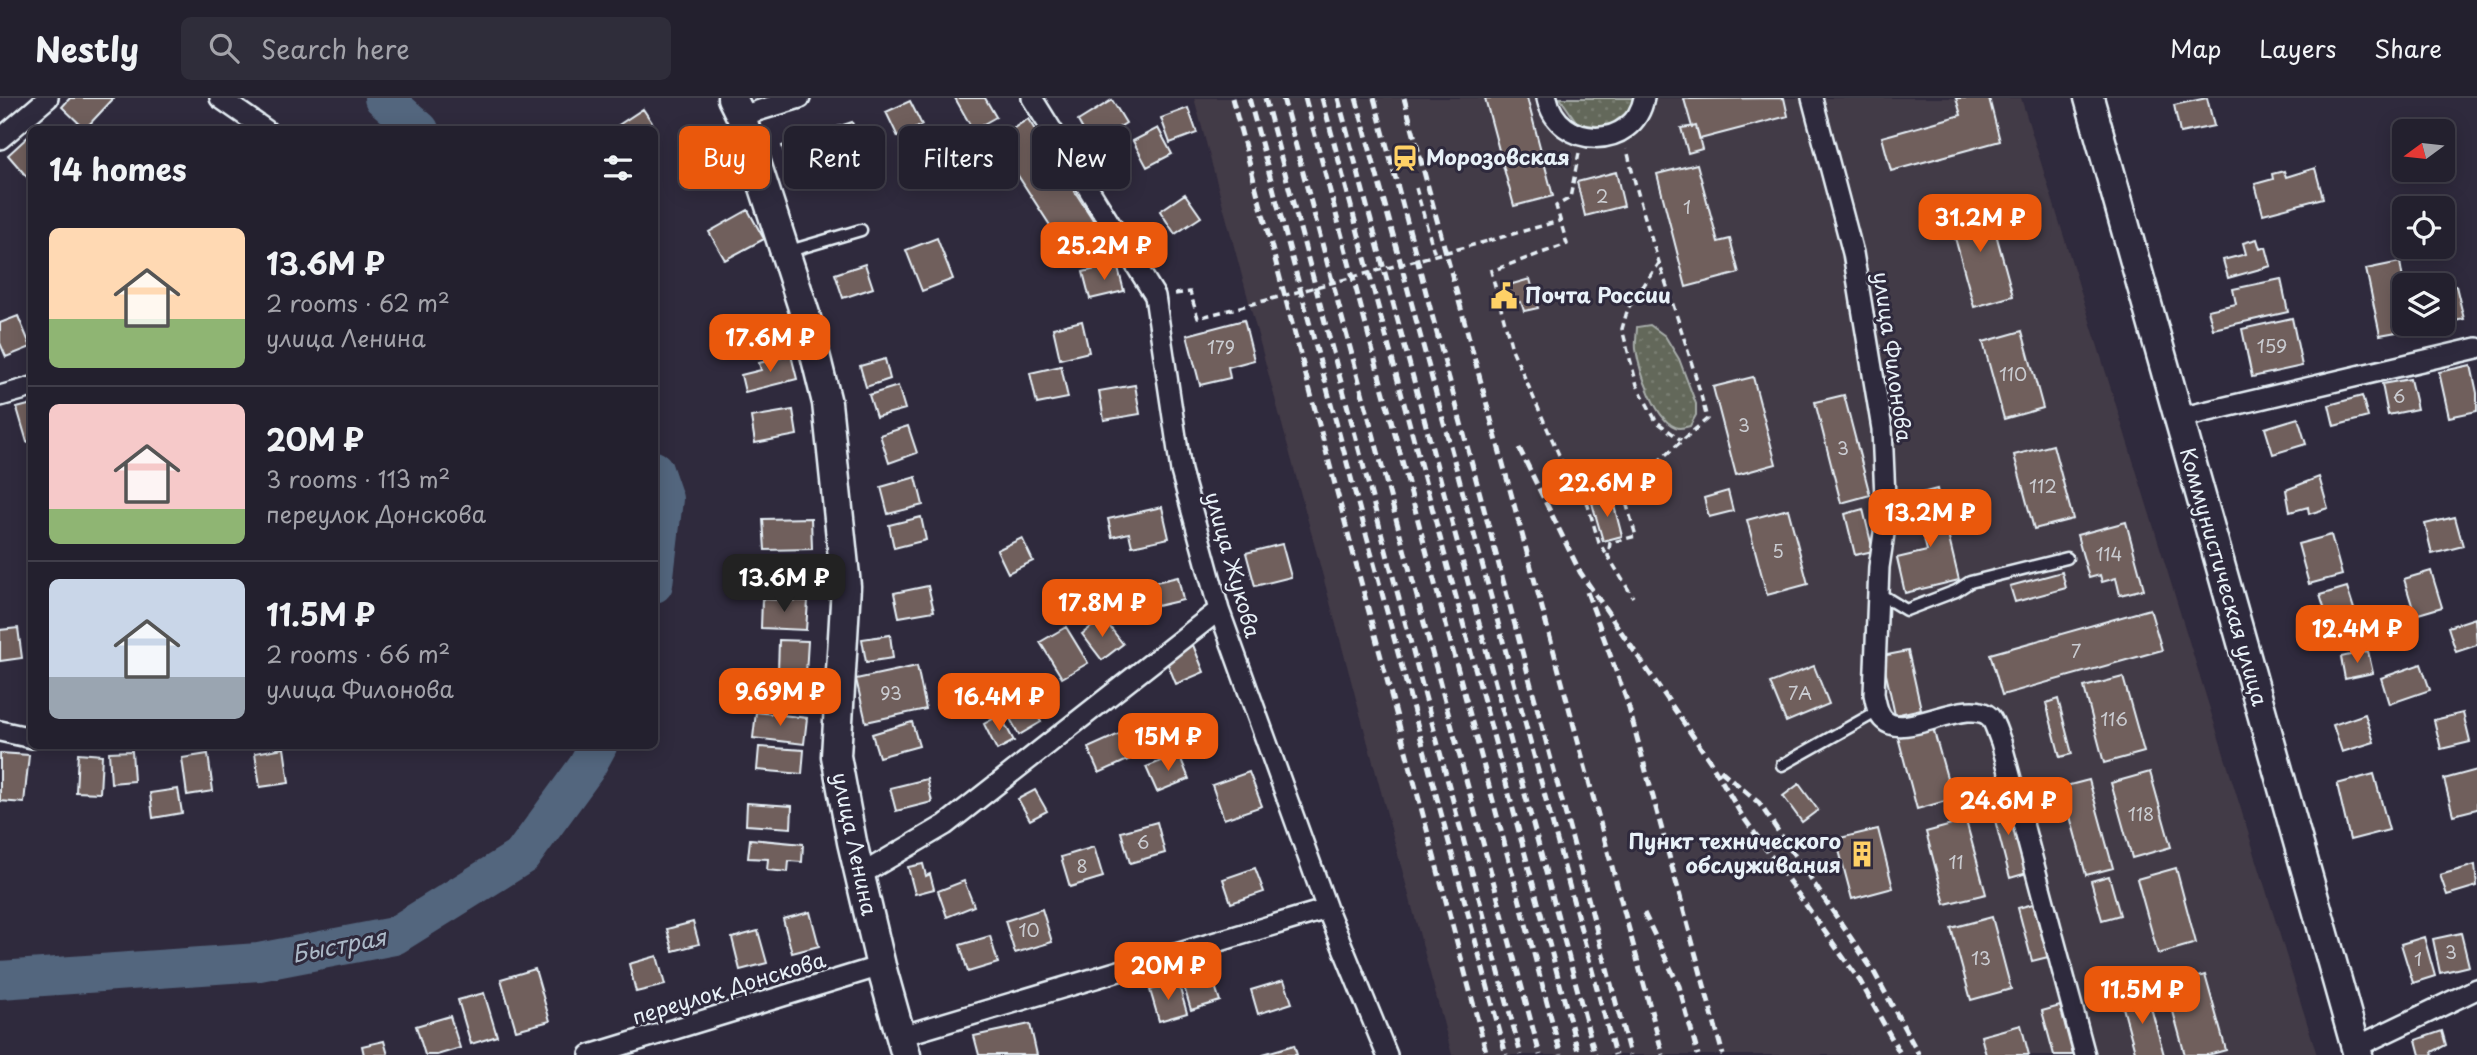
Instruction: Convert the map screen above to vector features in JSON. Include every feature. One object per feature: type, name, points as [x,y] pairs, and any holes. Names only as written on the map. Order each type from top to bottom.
[{"type":"street","points":[[0,139],[48,98]]},
{"type":"street","points":[[220,98],[260,126]]},
{"type":"street","points":[[737,107],[800,98]]},
{"type":"street","name":"улица Жукова","points":[[1032,98],[1155,296],[1181,471],[1219,610],[1327,909],[1387,1055]]},
{"type":"street","points":[[1547,98],[1560,124],[1583,137],[1609,137],[1631,124],[1644,98]]},
{"type":"street","name":"улица Филонова","points":[[1812,98],[1853,253],[1882,429],[1886,520],[1878,593],[1874,694],[1878,711]]},
{"type":"street","name":"Коммунистическая улица","points":[[2089,98],[2357,1051]]},
{"type":"street","name":"улица Ленина","points":[[737,107],[805,314],[827,403],[846,586],[836,755],[881,966],[904,1046]]},
{"type":"street","points":[[2179,418],[2477,348]]},
{"type":"street","points":[[0,396],[28,388]]},
{"type":"street","points":[[860,875],[945,825],[1219,610]]},
{"type":"street","points":[[1878,711],[1883,719],[1893,725],[1906,726],[1948,715],[1979,712],[1990,718],[2001,743],[2085,1055]]},
{"type":"street","points":[[0,732],[28,737]]},
{"type":"street","points":[[904,1046],[1327,909]]},
{"type":"street","name":"переулок Донскова","points":[[590,1055],[881,966]]},
{"type":"street","points":[[2357,1051],[2477,989]]},
{"type":"lane","points":[[785,252],[860,230]]},
{"type":"lane","points":[[1878,593],[1906,610],[1970,582],[2067,558]]},
{"type":"lane","points":[[1782,765],[1878,711]]},
{"type":"path","points":[[1587,502],[1623,492],[1707,419],[1695,369],[1635,184],[1623,129]]},
{"type":"path","points":[[1583,137],[1570,198],[1556,206],[1567,244],[1492,271],[1512,349],[1567,473],[1587,502],[1599,543],[1633,597]]},
{"type":"path","points":[[1416,188],[1435,255]]},
{"type":"path","points":[[1190,292],[1198,318],[1559,221]]},
{"type":"path","points":[[1660,262],[1628,308],[1622,329],[1637,385],[1656,421],[1681,440]]},
{"type":"path","points":[[1608,556],[1609,542],[1636,536],[1623,492]]},
{"type":"shaded area","points":[[1194,98],[2021,98],[2317,1055],[1452,1055]]},
{"type":"green space","points":[[1560,98],[1633,98],[1632,108],[1608,127],[1578,124]]},
{"type":"green space","points":[[1650,325],[1665,336],[1679,359],[1696,404],[1696,415],[1690,426],[1679,428],[1671,425],[1650,395],[1636,349],[1637,327]]},
{"type":"building","points":[[70,98],[114,98],[88,126],[82,126],[62,107]]},
{"type":"building","points":[[955,98],[985,98],[996,117],[980,126],[971,126]]},
{"type":"building","name":"Морозовская","points":[[1485,98],[1527,98],[1553,196],[1514,206]]},
{"type":"building","points":[[1784,98],[1788,116],[1700,139],[1696,126],[1692,127],[1684,99]]},
{"type":"building","points":[[1956,98],[1989,98],[2000,141],[1891,171],[1882,137],[1961,115]]},
{"type":"building","points":[[2207,98],[2214,126],[2180,133],[2174,105]]},
{"type":"building","points":[[1112,100],[1126,123],[1121,126],[1081,126],[1078,121]]},
{"type":"building","points":[[910,101],[922,125],[899,126],[898,137],[886,112]]},
{"type":"building","points":[[1188,108],[1197,133],[1170,143],[1161,118]]},
{"type":"building","points":[[643,109],[654,126],[617,126]]},
{"type":"building","points":[[1028,119],[1033,126],[1032,189],[1073,189],[1108,243],[1075,264],[1018,176],[1017,126]]},
{"type":"building","points":[[1696,126],[1702,149],[1688,153],[1681,128]]},
{"type":"building","points":[[1158,128],[1172,154],[1147,167],[1133,141]]},
{"type":"building","points":[[28,137],[28,176],[27,177],[8,155]]},
{"type":"building","points":[[1697,164],[1718,242],[1730,239],[1739,273],[1686,287],[1657,174]]},
{"type":"building","points":[[2315,168],[2323,198],[2263,214],[2255,184],[2273,179],[2272,174],[2284,171],[2286,177]]},
{"type":"building","points":[[1616,172],[1624,206],[1585,216],[1577,182]]},
{"type":"building","points":[[1185,194],[1201,217],[1175,234],[1160,211]]},
{"type":"building","points":[[1987,201],[2013,296],[1974,307],[1948,212]]},
{"type":"building","points":[[748,210],[764,239],[725,260],[709,232]]},
{"type":"building","points":[[937,238],[953,279],[922,291],[906,250]]},
{"type":"building","points":[[2257,239],[2260,249],[2266,247],[2271,266],[2228,278],[2223,260],[2246,254],[2243,243]]},
{"type":"building","points":[[2400,262],[2402,273],[2392,273],[2392,333],[2380,335],[2366,269]]},
{"type":"building","points":[[865,264],[873,288],[843,298],[835,274]]},
{"type":"building","points":[[1117,264],[1124,291],[1090,299],[1083,272]]},
{"type":"building","points":[[1530,279],[1538,308],[1524,311],[1521,302],[1507,305],[1502,287]]},
{"type":"building","points":[[2281,279],[2288,312],[2213,329],[2208,310],[2236,304],[2233,289]]},
{"type":"building","points":[[2455,286],[2464,319],[2455,321]]},
{"type":"building","points":[[18,316],[28,340],[28,348],[6,357],[0,343],[0,323]]},
{"type":"building","points":[[2292,318],[2302,366],[2252,377],[2242,329]]},
{"type":"building","points":[[1244,320],[1254,360],[1228,367],[1230,378],[1200,385],[1187,335]]},
{"type":"building","points":[[1082,321],[1089,352],[1060,359],[1053,328]]},
{"type":"building","points":[[2022,331],[2043,408],[2004,419],[1983,342]]},
{"type":"building","points":[[791,355],[797,379],[745,392],[741,375],[761,370],[759,363]]},
{"type":"building","points":[[885,359],[890,379],[866,387],[860,366]]},
{"type":"building","points":[[2471,365],[2477,393],[2477,411],[2449,417],[2439,372]]},
{"type":"building","points":[[1061,366],[1068,398],[1037,404],[1030,373]]},
{"type":"building","points":[[1753,377],[1776,464],[1736,475],[1713,387]]},
{"type":"building","points":[[2410,379],[2417,409],[2388,415],[2382,384]]},
{"type":"building","points":[[1135,385],[1140,414],[1104,420],[1099,391]]},
{"type":"building","points":[[898,386],[905,409],[876,417],[869,395]]},
{"type":"building","points":[[1844,395],[1870,495],[1841,503],[1815,402]]},
{"type":"building","points":[[2362,396],[2368,417],[2334,426],[2329,405]]},
{"type":"building","points":[[28,405],[27,442],[17,408]]},
{"type":"building","points":[[793,410],[797,435],[755,443],[751,417]]},
{"type":"building","points":[[2298,418],[2306,444],[2273,454],[2265,428]]},
{"type":"building","points":[[908,426],[917,453],[889,463],[880,435]]},
{"type":"building","points":[[2053,445],[2073,519],[2034,529],[2014,455]]},
{"type":"building","points":[[916,477],[923,505],[888,514],[881,487]]},
{"type":"building","points":[[2319,477],[2328,508],[2309,514],[2308,507],[2290,512],[2286,490]]},
{"type":"building","points":[[1937,489],[1959,580],[1905,593],[1897,558],[1927,551],[1914,495]]},
{"type":"building","points":[[1728,491],[1733,511],[1709,517],[1704,498]]},
{"type":"building","points":[[1612,498],[1622,536],[1603,541],[1592,503]]},
{"type":"building","points":[[1162,507],[1169,538],[1132,546],[1129,533],[1112,537],[1108,519]]},
{"type":"building","points":[[1788,509],[1808,584],[1767,595],[1747,520]]},
{"type":"building","points":[[1863,509],[1873,551],[1855,555],[1845,514]]},
{"type":"building","points":[[921,517],[926,540],[894,548],[889,525]]},
{"type":"building","points":[[2455,517],[2463,546],[2432,554],[2425,524]]},
{"type":"building","points":[[811,518],[812,549],[765,550],[763,519]]},
{"type":"building","points":[[2126,522],[2144,589],[2120,595],[2116,578],[2102,582],[2100,575],[2089,578],[2077,535]]},
{"type":"building","points":[[2331,535],[2342,575],[2309,584],[2298,544]]},
{"type":"building","points":[[1022,538],[1033,561],[1008,573],[997,550]]},
{"type":"building","points":[[1282,544],[1291,577],[1255,586],[1246,553]]},
{"type":"building","points":[[2431,571],[2442,607],[2415,615],[2404,579]]},
{"type":"building","points":[[2062,572],[2066,588],[2015,602],[2010,586]]},
{"type":"building","points":[[1178,577],[1183,600],[1157,606],[1151,583]]},
{"type":"building","points":[[928,586],[934,611],[899,617],[894,593]]},
{"type":"building","points":[[2347,587],[2355,612],[2328,620],[2320,595]]},
{"type":"building","points":[[762,599],[808,601],[806,630],[761,628]]},
{"type":"building","points":[[2150,609],[2162,650],[2002,695],[1990,654]]},
{"type":"building","points":[[1103,618],[1123,644],[1102,660],[1082,634]]},
{"type":"building","points":[[2475,618],[2477,645],[2456,652],[2448,627]]},
{"type":"building","points":[[1066,627],[1088,663],[1062,678],[1040,642]]},
{"type":"building","points":[[18,628],[22,658],[0,661],[0,630]]},
{"type":"building","points":[[890,635],[893,658],[866,662],[862,639]]},
{"type":"building","points":[[779,640],[808,641],[806,674],[778,672]]},
{"type":"building","points":[[1193,645],[1204,672],[1176,684],[1165,657]]},
{"type":"building","points":[[1908,651],[1921,709],[1895,715],[1882,656]]},
{"type":"building","points":[[2368,651],[2373,673],[2345,679],[2341,657]]},
{"type":"building","points":[[2421,664],[2430,690],[2389,704],[2381,678]]},
{"type":"building","points":[[917,666],[926,709],[866,722],[856,679]]},
{"type":"building","points":[[1814,666],[1829,704],[1786,722],[1770,683]]},
{"type":"building","points":[[2123,677],[2144,752],[2104,763],[2084,687]]},
{"type":"building","points":[[1021,688],[1041,722],[1019,735],[1000,700]]},
{"type":"building","points":[[2058,699],[2072,754],[2060,757],[2046,703]]},
{"type":"building","points":[[756,712],[807,718],[804,744],[753,738]]},
{"type":"building","points":[[2463,713],[2470,742],[2441,749],[2434,720]]},
{"type":"building","points":[[2365,714],[2374,742],[2342,752],[2333,725]]},
{"type":"building","points":[[1000,715],[1014,741],[997,750],[984,724]]},
{"type":"building","points":[[912,722],[919,746],[879,757],[872,734]]},
{"type":"building","points":[[1933,728],[1953,799],[1917,809],[1898,737]]},
{"type":"building","points":[[1119,734],[1130,759],[1099,773],[1088,748]]},
{"type":"building","points":[[759,747],[804,750],[802,774],[757,770]]},
{"type":"building","points":[[284,749],[289,783],[260,787],[255,753]]},
{"type":"building","points":[[132,751],[134,781],[111,783],[109,752]]},
{"type":"building","points":[[0,753],[29,755],[24,803],[0,801]]},
{"type":"building","points":[[78,753],[102,755],[100,793],[76,792]]},
{"type":"building","points":[[208,754],[213,791],[187,795],[182,758]]},
{"type":"building","points":[[1179,754],[1189,779],[1157,792],[1146,767]]},
{"type":"building","points":[[2477,770],[2477,809],[2453,815],[2444,779]]},
{"type":"building","points":[[1249,772],[1262,806],[1224,819],[1212,785]]},
{"type":"building","points":[[2150,772],[2171,847],[2132,858],[2111,783]]},
{"type":"building","points":[[2374,774],[2389,830],[2350,840],[2337,784]]},
{"type":"building","points":[[927,779],[932,802],[896,811],[890,788]]},
{"type":"building","points":[[2089,780],[2113,868],[2086,875],[2062,787]]},
{"type":"building","points":[[1799,784],[1818,810],[1802,822],[1783,796]]},
{"type":"building","points":[[178,789],[182,813],[153,818],[150,793]]},
{"type":"building","points":[[1035,790],[1047,811],[1030,820],[1018,799]]},
{"type":"building","points":[[2007,796],[2027,873],[2010,878],[1990,801]]},
{"type":"building","points":[[747,803],[792,806],[791,828],[746,825]]},
{"type":"building","points":[[1966,821],[1986,894],[1945,904],[1926,832]]},
{"type":"building","points":[[1157,822],[1165,853],[1130,863],[1121,832]]},
{"type":"building","name":"Пункт технического обслуживания","points":[[1878,829],[1893,888],[1852,899],[1836,839]]},
{"type":"building","points":[[750,839],[803,844],[802,862],[789,861],[788,872],[767,870],[768,859],[748,858]]},
{"type":"building","points":[[1094,847],[1103,877],[1070,887],[1061,857]]},
{"type":"building","points":[[923,864],[926,876],[930,874],[934,889],[915,894],[908,867]]},
{"type":"building","points":[[2475,865],[2477,886],[2447,895],[2440,875]]},
{"type":"building","points":[[1255,868],[1264,892],[1231,903],[1223,879]]},
{"type":"building","points":[[2176,868],[2196,943],[2158,954],[2137,879]]},
{"type":"building","points":[[2109,876],[2120,915],[2102,920],[2091,881]]},
{"type":"building","points":[[964,881],[974,906],[947,917],[938,891]]},
{"type":"building","points":[[2033,904],[2048,957],[2032,961],[2018,908]]},
{"type":"building","points":[[1042,909],[1052,942],[1015,953],[1005,921]]},
{"type":"building","points":[[810,912],[819,946],[792,953],[783,919]]},
{"type":"building","points":[[1992,917],[2011,989],[1971,1000],[1951,928]]},
{"type":"building","points":[[693,922],[699,944],[673,951],[667,929]]},
{"type":"building","points":[[758,931],[767,963],[740,970],[732,938]]},
{"type":"building","points":[[2461,933],[2469,966],[2440,973],[2433,939]]},
{"type":"building","points":[[990,936],[998,963],[968,972],[960,945]]},
{"type":"building","points":[[2424,937],[2435,976],[2413,983],[2401,944]]},
{"type":"building","points":[[657,956],[665,985],[636,992],[629,964]]},
{"type":"building","points":[[535,969],[550,1021],[516,1030],[501,979]]},
{"type":"building","points":[[1210,971],[1220,1001],[1191,1010],[1182,980]]},
{"type":"building","points":[[2205,975],[2226,1050],[2208,1055],[2185,1055],[2166,986]]},
{"type":"building","points":[[1284,980],[1292,1003],[1258,1014],[1251,990]]},
{"type":"building","points":[[1178,982],[1187,1013],[1159,1021],[1150,990]]},
{"type":"building","points":[[484,993],[497,1036],[471,1044],[458,1000]]},
{"type":"building","points":[[2147,993],[2164,1055],[2136,1055],[2121,1000]]},
{"type":"building","points":[[2060,1006],[2073,1055],[2054,1055],[2042,1011]]},
{"type":"building","points":[[450,1016],[460,1048],[437,1055],[425,1055],[416,1026]]},
{"type":"building","points":[[1030,1024],[1037,1055],[979,1055],[974,1036]]},
{"type":"building","points":[[2021,1025],[2029,1055],[1986,1055],[1981,1036]]},
{"type":"building","points":[[2442,1031],[2446,1045],[2432,1052],[2433,1055],[2420,1055],[2416,1040]]},
{"type":"building","points":[[384,1041],[388,1055],[364,1055],[362,1046]]},
{"type":"building","points":[[1294,1045],[1297,1055],[1263,1055],[1263,1054]]},
{"type":"waterway","name":"Быстрая","points":[[383,98],[415,126]]},
{"type":"waterway","name":"Быстрая","points":[[658,482],[664,499],[658,550]]},
{"type":"waterway","name":"Быстрая","points":[[0,980],[259,962],[394,936],[522,856],[586,768],[596,749]]},
{"type":"railway","points":[[1232,98],[1487,1055]]},
{"type":"railway","points":[[1249,98],[1506,1055]]},
{"type":"railway","points":[[1265,98],[1521,1055]]},
{"type":"railway","points":[[1283,98],[1540,1055]]},
{"type":"railway","points":[[1305,98],[1561,1055]]},
{"type":"railway","points":[[1322,98],[1579,1055]]},
{"type":"railway","points":[[1338,98],[1595,1055]]},
{"type":"railway","points":[[1356,98],[1615,1055]]},
{"type":"railway","points":[[1374,98],[1630,1055]]},
{"type":"railway","points":[[1404,98],[1663,1055]]},
{"type":"railway","points":[[1519,448],[1580,572],[1710,761],[1741,814],[1860,981],[1901,1055]]},
{"type":"railway","points":[[1587,592],[1627,701],[1723,1055]]},
{"type":"railway","points":[[1720,770],[1759,803],[1874,972],[1919,1055]]},
{"type":"railway","points":[[1644,913],[1679,986],[1698,1055]]},
{"type":"place","name":"Морозовская","points":[[1405,158]]},
{"type":"place","name":"Почта России","points":[[1504,296]]},
{"type":"place","name":"Пункт технического обслуживания","points":[[1862,854]]}]
